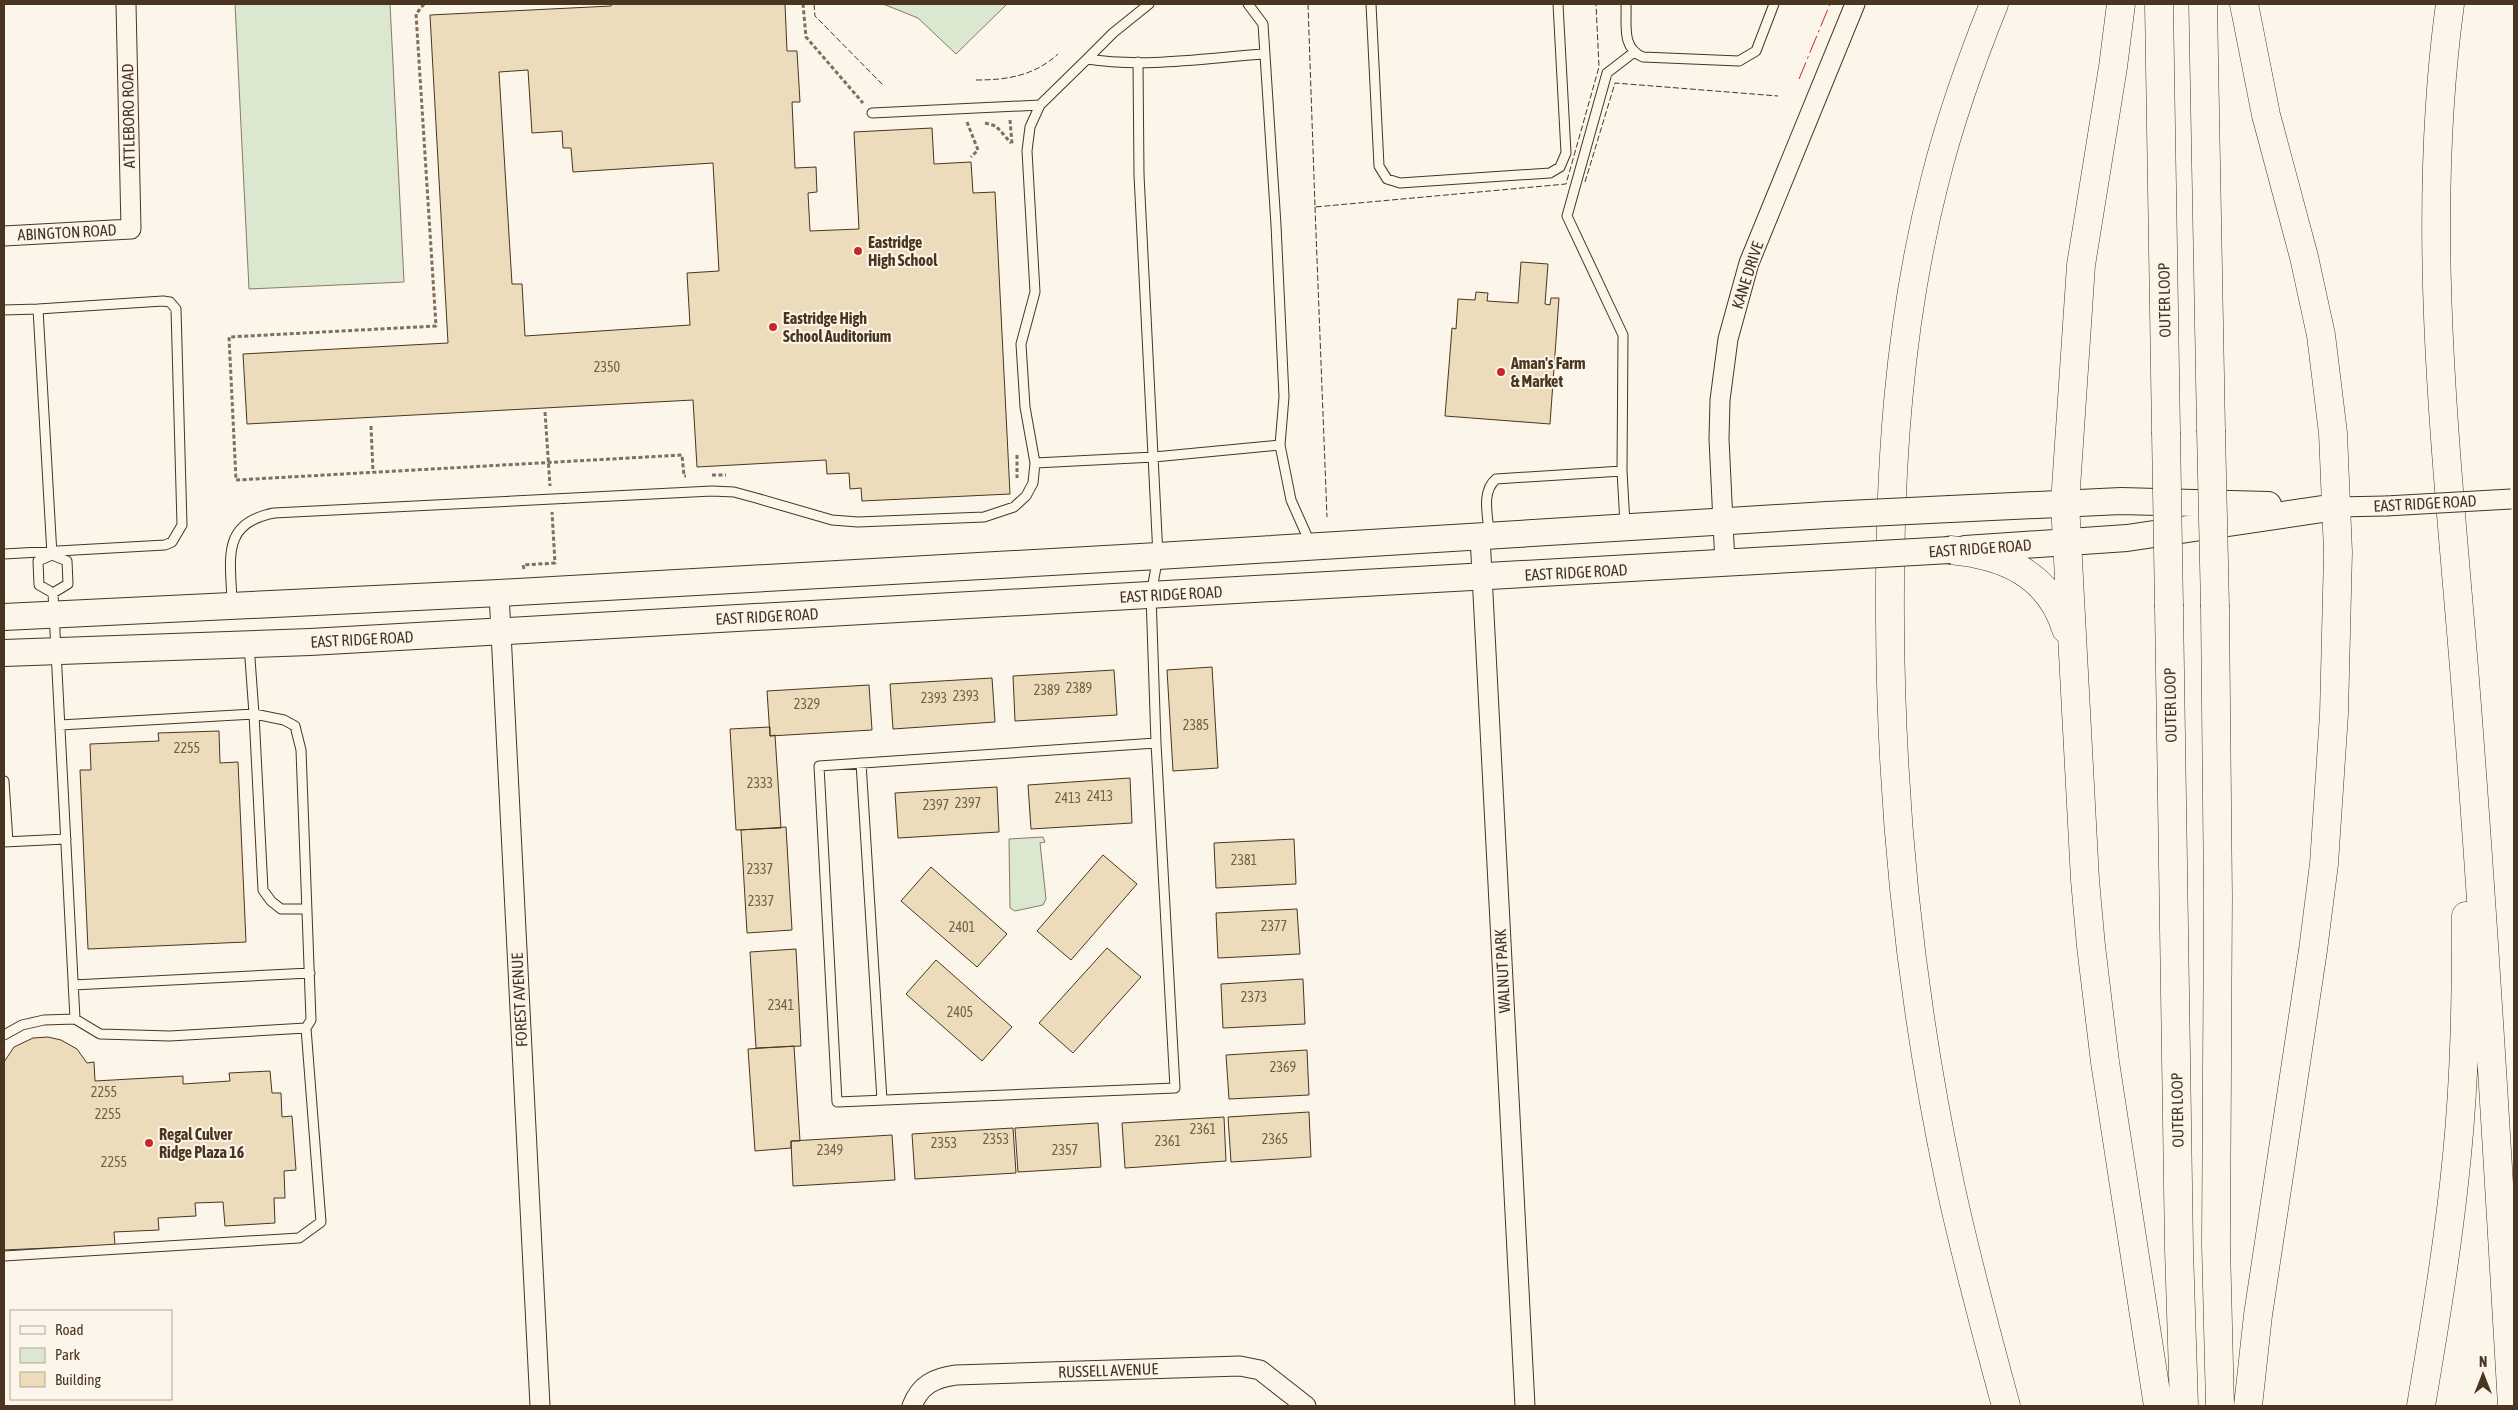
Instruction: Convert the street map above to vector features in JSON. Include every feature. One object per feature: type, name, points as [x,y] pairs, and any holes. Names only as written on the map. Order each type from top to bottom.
[{"type":"highway","points":[[1994,4],[1969,69],[1945,144],[1926,219],[1912,293],[1902,361],[1894,450],[1890,528],[1890,635],[1899,827],[1911,943],[1929,1066],[1963,1244],[2006,1406]]},
{"type":"highway","points":[[2120,4],[2114,67],[2081,265],[2065,503],[2085,880],[2101,1037],[2158,1406]]},
{"type":"highway","name":"OUTER LOOP","points":[[2159,4],[2179,1248],[2184,1406]]},
{"type":"highway","points":[[2203,4],[2212,430],[2218,888],[2216,1282],[2220,1406]]},
{"type":"highway","points":[[2244,4],[2266,116],[2317,316],[2333,433],[2337,600],[2334,704],[2324,864],[2313,950],[2258,1315],[2248,1406]]},
{"type":"highway","points":[[2450,4],[2438,117],[2436,271],[2442,387],[2490,1016],[2512,1406]]},
{"type":"highway","points":[[1950,550],[1974,553],[2004,562],[2036,579],[2053,599],[2061,615],[2072,658]]},
{"type":"highway","points":[[2421,1406],[2443,1265],[2460,1125],[2466,984],[2465,775],[2469,734]]},
{"type":"main road","name":"EAST RIDGE ROAD","points":[[4,617],[53,603],[233,606],[499,593],[1158,556],[1827,515],[2065,503],[2120,502],[2336,507]]},
{"type":"main road","name":"EAST RIDGE ROAD","points":[[4,653],[249,644],[501,631],[1950,550],[2157,534],[2336,507]]},
{"type":"street","name":"ATTLEBORO ROAD","points":[[126,4],[131,229]]},
{"type":"street","name":"KANE DRIVE","points":[[1725,564],[1719,420],[1728,340],[1749,263],[1855,4]]},
{"type":"street","name":"ABINGTON ROAD","points":[[4,236],[131,229]]},
{"type":"street","name":"EAST RIDGE ROAD","points":[[2336,507],[2513,499]]},
{"type":"street","name":"WALNUT PARK","points":[[1484,536],[1482,577],[1525,1406]]},
{"type":"street","name":"FOREST AVENUE","points":[[499,593],[540,1406]]},
{"type":"street","name":"RUSSELL AVENUE","points":[[912,1406],[916,1395],[923,1386],[939,1378],[956,1374],[1240,1366],[1260,1370],[1306,1406]]},
{"type":"lane","points":[[233,606],[231,557],[234,535],[250,520],[274,513],[712,491],[741,494],[832,520],[885,522],[984,517],[1000,514],[1014,507],[1026,496],[1033,484],[1035,463],[1025,407],[1021,344],[1035,292],[1027,152],[1030,126],[1040,105],[1113,33],[1149,4]]},
{"type":"lane","points":[[1248,4],[1263,24],[1276,225],[1284,397],[1280,445],[1291,500],[1307,536],[1316,546]]},
{"type":"lane","points":[[1371,4],[1378,166],[1387,179],[1400,183],[1550,173],[1560,167],[1566,153],[1558,4]]},
{"type":"lane","points":[[1626,4],[1628,44],[1633,53],[1643,57],[1739,62],[1756,51],[1774,4]]},
{"type":"lane","points":[[1625,527],[1622,471],[1623,335],[1567,216],[1607,73],[1633,53]]},
{"type":"lane","points":[[1087,59],[1110,63],[1264,54]]},
{"type":"lane","points":[[1138,62],[1139,175],[1158,556],[1151,595],[1156,744],[1175,1088],[837,1102],[819,766],[1156,744]]},
{"type":"lane","points":[[872,113],[1040,105]]},
{"type":"lane","points":[[4,310],[170,302],[176,309],[184,512],[179,534],[172,542],[165,545],[52,553],[4,554]]},
{"type":"lane","points":[[38,309],[52,553]]},
{"type":"lane","points":[[1035,463],[1154,457],[1280,445]]},
{"type":"lane","points":[[1484,536],[1487,494],[1489,486],[1496,479],[1622,471]]},
{"type":"lane","points":[[52,553],[67,561],[68,584],[53,603]]},
{"type":"lane","points":[[52,553],[38,561],[39,585],[53,603],[57,651],[75,1019]]},
{"type":"lane","points":[[249,644],[264,890],[271,901],[281,909],[307,909]]},
{"type":"lane","points":[[4,1256],[300,1238],[321,1222],[309,1045],[306,1028],[311,1020],[310,973],[301,750],[295,726],[284,720],[254,714],[60,726]]},
{"type":"lane","points":[[861,763],[882,1100]]},
{"type":"lane","points":[[4,781],[6,842],[66,839]]},
{"type":"lane","points":[[73,985],[310,973]]},
{"type":"lane","points":[[4,1036],[22,1025],[37,1021],[75,1019],[100,1034],[170,1036],[306,1028]]},
{"type":"path","points":[[424,4],[416,14],[436,326],[228,337],[236,480],[682,455],[684,476],[693,476]]},
{"type":"path","points":[[803,4],[806,37],[872,113]]},
{"type":"path","points":[[1009,106],[1012,153]]},
{"type":"path","points":[[966,108],[968,125],[978,150],[971,157]]},
{"type":"path","points":[[968,125],[984,123],[996,126],[1012,144]]},
{"type":"path","points":[[371,426],[373,472]]},
{"type":"path","points":[[1017,452],[1017,482]]},
{"type":"path","points":[[711,475],[729,476]]},
{"type":"green space","points":[[235,4],[390,4],[404,282],[249,289]]},
{"type":"green space","points":[[883,4],[1007,4],[956,54],[918,18]]},
{"type":"green space","points":[[1043,837],[1045,842],[1040,843],[1046,899],[1043,905],[1015,911],[1010,908],[1009,839]]},
{"type":"building","name":"Eastridge High School","points":[[612,4],[785,4],[787,51],[797,51],[800,102],[792,102],[795,168],[816,167],[817,192],[808,193],[810,231],[859,229],[854,132],[932,128],[934,164],[971,162],[973,193],[995,192],[1010,494],[862,501],[861,488],[850,489],[849,473],[827,474],[826,460],[697,467],[693,400],[247,424],[243,354],[448,343],[430,15],[611,6]],"holes":[[[528,70],[532,133],[562,131],[563,148],[571,148],[573,172],[713,163],[719,271],[687,273],[690,325],[525,336],[522,284],[512,284],[499,72]]]},
{"type":"building","name":"Aman's Farm & Market","points":[[1521,262],[1548,264],[1545,304],[1550,305],[1551,298],[1559,298],[1550,424],[1445,416],[1452,328],[1456,329],[1458,299],[1475,300],[1476,292],[1488,293],[1487,301],[1518,303]]},
{"type":"building","points":[[1212,667],[1218,768],[1173,771],[1167,670]]},
{"type":"building","points":[[1114,670],[1117,715],[1015,721],[1013,676]]},
{"type":"building","points":[[992,678],[995,722],[893,729],[890,684]]},
{"type":"building","points":[[869,685],[872,730],[770,736],[767,691]]},
{"type":"building","points":[[770,727],[770,736],[775,735],[781,828],[736,830],[730,729]]},
{"type":"building","points":[[219,731],[220,763],[238,762],[246,942],[88,949],[80,770],[91,770],[90,744],[159,741],[158,733]]},
{"type":"building","points":[[1130,778],[1132,823],[1031,829],[1028,785]]},
{"type":"building","points":[[997,787],[999,832],[898,838],[895,793]]},
{"type":"building","points":[[786,827],[792,930],[747,933],[741,830]]},
{"type":"building","points":[[1294,839],[1296,884],[1216,888],[1214,843]]},
{"type":"building","points":[[1103,855],[1137,884],[1071,960],[1037,931]]},
{"type":"building","points":[[931,867],[1007,934],[977,967],[901,901]]},
{"type":"building","points":[[1297,909],[1300,954],[1218,958],[1216,913]]},
{"type":"building","points":[[1107,948],[1141,977],[1073,1053],[1039,1023]]},
{"type":"building","points":[[796,949],[801,1046],[756,1048],[750,952]]},
{"type":"building","points":[[936,960],[1012,1027],[982,1061],[906,994]]},
{"type":"building","points":[[1303,979],[1305,1024],[1223,1028],[1221,984]]},
{"type":"building","name":"Regal Culver Ridge Plaza 16","points":[[48,1037],[61,1040],[77,1049],[87,1063],[94,1062],[95,1081],[183,1076],[183,1084],[230,1081],[229,1073],[270,1071],[272,1093],[281,1093],[282,1117],[292,1116],[296,1170],[284,1171],[285,1198],[274,1198],[275,1223],[225,1226],[223,1202],[195,1203],[196,1216],[158,1218],[159,1230],[114,1232],[115,1245],[4,1250],[4,1062],[14,1047],[33,1038]]},
{"type":"building","points":[[794,1046],[800,1141],[791,1141],[791,1148],[755,1151],[748,1049]]},
{"type":"building","points":[[1307,1050],[1309,1095],[1229,1099],[1226,1055]]},
{"type":"building","points":[[1309,1112],[1311,1157],[1231,1162],[1228,1117]]},
{"type":"building","points":[[1224,1117],[1226,1161],[1125,1168],[1122,1123]]},
{"type":"building","points":[[1098,1123],[1101,1167],[1018,1172],[1015,1128]]},
{"type":"building","points":[[1013,1128],[1016,1173],[915,1179],[912,1134]]},
{"type":"building","points":[[892,1135],[895,1180],[793,1186],[791,1141]]},
{"type":"fence","points":[[814,4],[815,16],[883,85]]},
{"type":"fence","points":[[1308,4],[1315,207],[1566,184],[1599,67],[1596,4]]},
{"type":"fence","points":[[976,80],[1009,78],[1030,72],[1058,54]]},
{"type":"fence","points":[[1585,182],[1615,83],[1778,96]]},
{"type":"fence","points":[[1315,207],[1327,517]]},
{"type":"power","points":[[1799,79],[1830,4]]},
{"type":"place","name":"Eastridge High School","points":[[858,251]]},
{"type":"place","name":"Eastridge High School Auditorium","points":[[773,327]]},
{"type":"place","name":"Aman's Farm & Market","points":[[1501,372]]},
{"type":"place","name":"Regal Culver Ridge Plaza 16","points":[[149,1143]]}]
